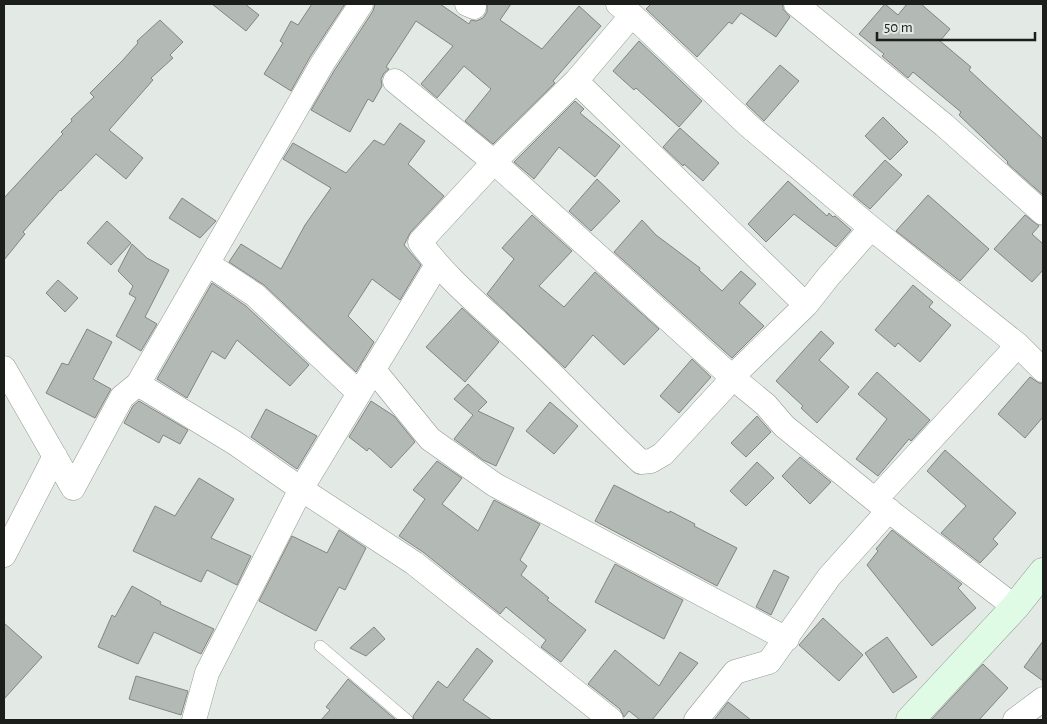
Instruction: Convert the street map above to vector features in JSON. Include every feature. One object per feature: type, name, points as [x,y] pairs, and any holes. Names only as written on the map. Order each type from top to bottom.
[{"type":"main road","points":[[910,720],[1015,607],[1043,572]]},
{"type":"street","points":[[4,368],[73,488],[122,396],[138,384],[317,73],[361,4]]},
{"type":"street","points":[[796,4],[944,125],[1043,213]]},
{"type":"street","points":[[871,228],[806,305],[732,377],[662,454],[651,461],[642,462],[437,265],[420,242],[494,162],[576,81],[625,10],[749,126],[871,228],[1018,345],[1043,370]]},
{"type":"street","points":[[395,81],[494,162],[732,377],[766,405],[784,426],[882,505],[1015,607]]},
{"type":"street","points":[[576,81],[806,305]]},
{"type":"street","points":[[208,264],[255,295],[359,393]]},
{"type":"street","points":[[194,720],[207,673],[301,489],[437,265]]},
{"type":"street","points":[[696,720],[734,672],[770,662],[882,505],[1018,345]]},
{"type":"street","points":[[373,369],[430,439],[496,485],[787,639]]},
{"type":"street","points":[[138,384],[235,443],[414,563],[611,720]]},
{"type":"street","points":[[4,555],[55,456]]},
{"type":"street","points":[[1015,720],[1043,699]]},
{"type":"lane","points":[[320,646],[407,720]]},
{"type":"building","points":[[212,4],[245,4],[259,15],[246,31]]},
{"type":"building","points":[[312,4],[345,4],[310,57],[291,91],[264,74],[283,43],[280,41],[291,21],[298,25]]},
{"type":"building","points":[[375,4],[440,4],[469,24],[471,20],[476,21],[483,18],[487,12],[487,4],[511,4],[500,20],[542,49],[579,6],[601,26],[553,81],[555,83],[493,144],[465,121],[491,89],[464,66],[437,98],[421,84],[453,46],[416,21],[386,67],[389,69],[381,79],[382,86],[373,102],[368,99],[350,132],[311,110],[373,11]]},
{"type":"building","points":[[651,4],[783,4],[783,9],[790,17],[776,37],[741,13],[732,24],[729,22],[697,57],[646,9]]},
{"type":"building","points":[[885,4],[898,15],[907,4],[921,4],[950,29],[940,41],[971,67],[969,70],[1043,139],[1043,195],[1007,163],[959,115],[961,112],[913,72],[908,78],[882,56],[884,54],[859,34]]},
{"type":"building","points":[[160,20],[183,42],[170,55],[173,58],[151,78],[153,80],[109,130],[143,158],[126,179],[96,154],[60,190],[23,232],[25,234],[4,260],[4,198],[63,134],[61,132],[72,121],[71,119],[94,97],[90,93],[122,61],[138,43],[137,41]]},
{"type":"building","points":[[639,41],[702,101],[679,127],[636,88],[634,90],[613,71]]},
{"type":"building","points":[[780,65],[799,81],[764,121],[746,104]]},
{"type":"building","points":[[575,101],[584,109],[580,113],[620,146],[595,177],[559,147],[534,179],[514,162]]},
{"type":"building","points":[[883,117],[908,142],[890,160],[865,136]]},
{"type":"building","points":[[400,123],[425,141],[408,164],[444,196],[410,233],[404,245],[421,265],[400,300],[372,279],[348,316],[374,342],[356,372],[264,285],[229,262],[241,244],[281,269],[305,225],[331,188],[283,159],[293,143],[346,173],[374,140],[384,145]]},
{"type":"building","points":[[680,128],[719,163],[703,181],[684,164],[683,166],[663,147]]},
{"type":"building","points":[[885,160],[902,175],[870,209],[853,195]]},
{"type":"building","points":[[597,179],[620,201],[591,231],[569,211]]},
{"type":"building","points":[[788,181],[827,216],[829,213],[833,217],[835,216],[851,230],[836,247],[794,214],[766,242],[748,224]]},
{"type":"building","points":[[928,195],[989,249],[960,281],[896,231]]},
{"type":"building","points":[[182,198],[216,221],[200,238],[169,218]]},
{"type":"building","points":[[532,215],[572,251],[539,286],[564,307],[595,272],[659,329],[624,365],[593,335],[565,368],[487,294],[514,259],[502,248]]},
{"type":"building","points":[[1025,215],[1039,226],[1032,234],[1043,244],[1043,270],[1032,282],[994,249]]},
{"type":"building","points":[[642,220],[656,235],[700,268],[699,270],[722,291],[741,271],[756,284],[739,303],[764,326],[732,358],[614,252]]},
{"type":"building","points":[[107,221],[131,243],[111,265],[87,243]]},
{"type":"building","points":[[132,244],[147,258],[169,270],[145,317],[157,324],[141,351],[116,336],[136,298],[129,294],[133,286],[118,271]]},
{"type":"building","points":[[58,280],[78,298],[65,312],[46,293]]},
{"type":"building","points":[[212,283],[246,306],[309,365],[290,386],[237,340],[225,359],[212,351],[187,398],[157,379]]},
{"type":"building","points":[[913,285],[933,302],[929,307],[951,325],[920,362],[898,343],[895,347],[875,330]]},
{"type":"building","points":[[462,308],[499,342],[465,382],[426,347]]},
{"type":"building","points":[[87,329],[112,342],[93,379],[111,389],[95,418],[46,393],[62,363],[68,365]]},
{"type":"building","points":[[821,331],[834,343],[819,360],[849,387],[817,423],[801,408],[803,406],[776,381]]},
{"type":"building","points":[[692,359],[711,377],[679,413],[660,396]]},
{"type":"building","points":[[877,372],[930,420],[911,441],[909,439],[878,476],[856,459],[887,419],[858,394]]},
{"type":"building","points":[[1030,377],[1039,383],[1043,383],[1043,417],[1025,438],[998,414]]},
{"type":"building","points":[[468,384],[487,402],[478,411],[514,428],[496,466],[483,460],[454,439],[473,415],[454,399]]},
{"type":"building","points":[[139,401],[188,430],[180,444],[163,435],[159,443],[124,423],[133,406]]},
{"type":"building","points":[[371,401],[394,416],[415,442],[391,468],[369,448],[367,451],[349,437]]},
{"type":"building","points":[[550,402],[578,426],[554,454],[526,431]]},
{"type":"building","points":[[266,409],[317,436],[297,469],[251,437]]},
{"type":"building","points":[[757,416],[771,432],[746,457],[731,443]]},
{"type":"building","points":[[945,450],[1016,513],[993,539],[998,544],[980,563],[941,533],[966,506],[927,471]]},
{"type":"building","points":[[800,457],[831,482],[810,504],[782,476]]},
{"type":"building","points":[[437,461],[462,478],[442,504],[478,531],[494,500],[540,524],[520,560],[527,566],[521,575],[549,598],[547,600],[586,630],[561,662],[541,647],[546,640],[506,607],[500,614],[423,552],[399,536],[425,499],[413,490]]},
{"type":"building","points":[[757,462],[774,478],[746,506],[730,491]]},
{"type":"building","points":[[199,478],[234,499],[211,538],[251,556],[237,585],[207,570],[201,582],[133,551],[155,506],[175,516]]},
{"type":"building","points":[[614,485],[669,513],[670,511],[695,524],[694,526],[737,548],[717,586],[595,521]]},
{"type":"building","points":[[339,530],[366,548],[345,590],[339,587],[316,631],[259,601],[292,536],[327,553]]},
{"type":"building","points":[[892,530],[962,584],[958,588],[976,608],[932,646],[867,565],[878,551],[876,549]]},
{"type":"building","points":[[615,564],[683,600],[664,639],[595,602]]},
{"type":"building","points":[[774,570],[789,577],[771,615],[756,607]]},
{"type":"building","points":[[132,586],[161,602],[160,604],[214,629],[201,654],[154,632],[138,664],[98,647],[112,615],[115,617]]},
{"type":"building","points":[[823,618],[863,655],[839,681],[799,645]]},
{"type":"building","points":[[4,623],[42,657],[4,699]]},
{"type":"building","points":[[374,627],[385,639],[366,656],[350,648]]},
{"type":"building","points":[[887,637],[917,677],[893,693],[865,653]]},
{"type":"building","points":[[1043,641],[1043,681],[1024,667]]},
{"type":"building","points":[[477,648],[493,661],[463,700],[492,720],[414,720],[413,716],[438,681],[447,688]]},
{"type":"building","points":[[615,650],[659,686],[680,652],[698,663],[652,720],[639,720],[629,711],[624,717],[620,709],[588,684]]},
{"type":"building","points":[[983,664],[1008,688],[979,720],[931,720]]},
{"type":"building","points":[[136,676],[188,691],[181,715],[129,699]]},
{"type":"building","points":[[348,679],[396,720],[321,720],[330,710],[326,707]]},
{"type":"building","points":[[728,702],[751,720],[714,720]]}]
